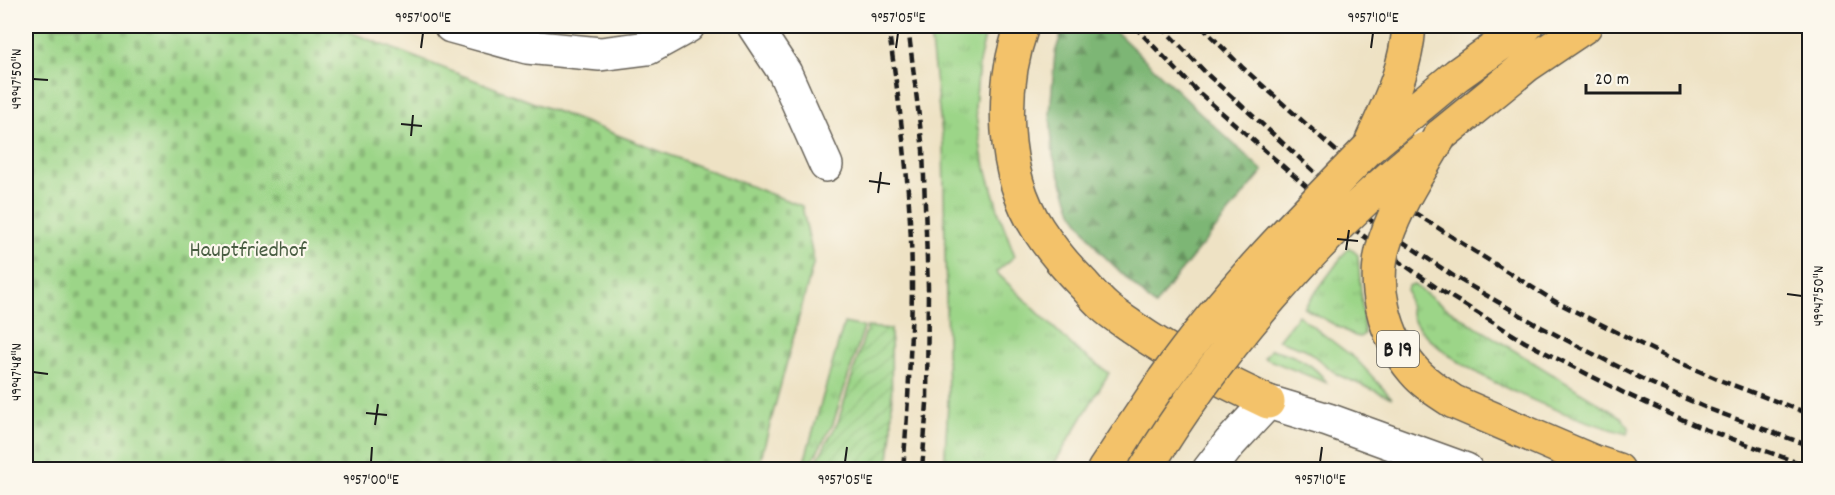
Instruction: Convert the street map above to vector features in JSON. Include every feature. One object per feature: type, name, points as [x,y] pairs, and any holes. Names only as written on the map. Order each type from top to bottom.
[{"type":"highway","points":[[1022,26],[1010,74],[1007,106],[1008,138],[1023,199],[1037,228],[1070,270],[1106,309],[1163,348],[1268,402]]},
{"type":"highway","points":[[1369,148],[1402,69],[1408,45],[1409,26]]},
{"type":"highway","points":[[1104,470],[1190,343],[1291,226],[1369,148],[1457,75],[1526,26]]},
{"type":"highway","name":"B 19","points":[[1145,470],[1191,399],[1240,335],[1292,274],[1348,216],[1408,162],[1527,65],[1585,26]]},
{"type":"highway","name":"B 19","points":[[1440,136],[1393,220],[1385,240],[1379,283],[1389,328],[1399,351],[1420,377],[1454,402],[1606,466]]},
{"type":"street","points":[[451,26],[527,48],[600,54],[648,48],[688,26]]},
{"type":"street","points":[[754,26],[785,73],[826,165]]},
{"type":"street","points":[[1209,470],[1230,443],[1268,402],[1328,420],[1466,470]]},
{"type":"green space","name":"Hauptfriedhof","points":[[26,26],[334,26],[802,206],[814,261],[758,469],[26,469]]},
{"type":"green space","points":[[929,26],[987,26],[979,63],[975,108],[982,155],[1000,216],[1015,256],[996,272],[1078,351],[1109,373],[1051,469],[944,469],[948,403],[943,143]]},
{"type":"green space","points":[[1064,26],[1110,26],[1263,171],[1155,306],[1098,250],[1072,211],[1053,156],[1050,114],[1055,53]]},
{"type":"green space","points":[[1349,247],[1358,255],[1364,330],[1364,334],[1360,337],[1304,308]]},
{"type":"green space","points":[[1413,284],[1438,303],[1621,417],[1629,428],[1627,434],[1512,391],[1454,358],[1431,340],[1412,318],[1407,290],[1408,286]]},
{"type":"green space","points":[[1298,315],[1357,360],[1392,398],[1338,375],[1305,349],[1278,340]]},
{"type":"green space","points":[[844,323],[864,327],[833,424],[809,469],[802,469]]},
{"type":"green space","points":[[867,327],[891,329],[892,432],[888,469],[812,469],[838,422]]},
{"type":"green space","points":[[1271,349],[1288,354],[1310,365],[1327,383],[1264,358]]},
{"type":"railway","points":[[888,26],[905,156],[912,255],[910,356],[903,470]]},
{"type":"railway","points":[[908,26],[923,150],[928,287],[927,403],[922,470]]},
{"type":"railway","points":[[1134,26],[1196,90],[1358,232],[1440,290],[1525,342],[1626,394],[1699,427],[1810,467]]},
{"type":"railway","points":[[1161,26],[1209,76],[1360,213],[1455,277],[1541,327],[1646,381],[1709,409],[1810,446]]},
{"type":"railway","points":[[1201,26],[1243,68],[1381,191],[1474,251],[1556,302],[1667,357],[1722,381],[1810,414]]}]
